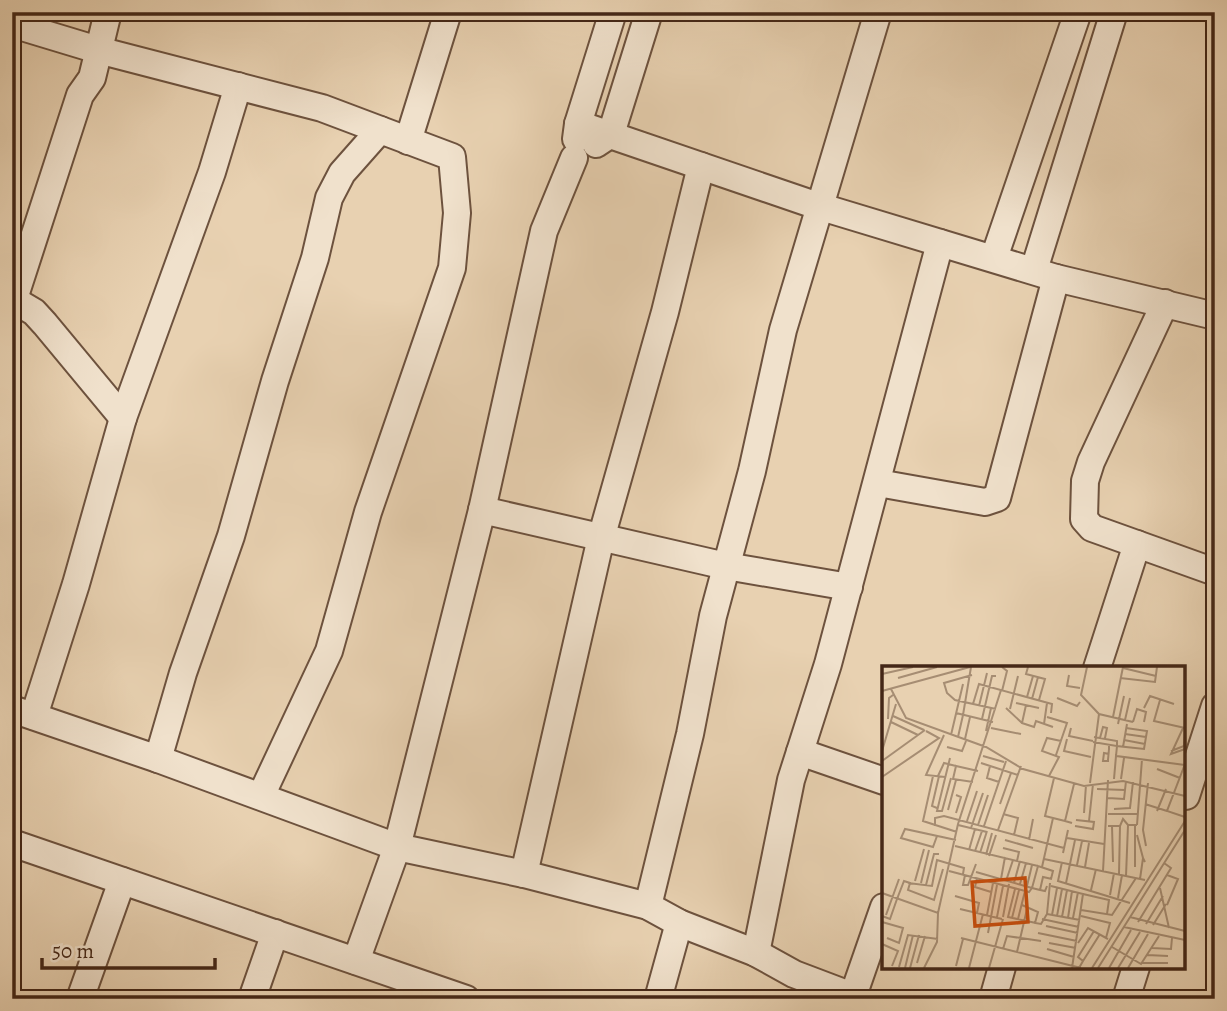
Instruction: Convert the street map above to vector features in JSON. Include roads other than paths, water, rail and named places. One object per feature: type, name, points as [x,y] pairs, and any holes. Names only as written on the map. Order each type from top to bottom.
[{"type":"street","points":[[108,12],[92,78],[80,95],[13,299],[45,324],[123,418]]},
{"type":"street","points":[[408,141],[448,12]]},
{"type":"street","points":[[356,961],[397,847],[482,510],[544,231],[574,158],[578,124],[613,12]]},
{"type":"street","points":[[574,158],[611,134],[649,12]]},
{"type":"street","points":[[648,906],[783,330],[878,12]]},
{"type":"street","points":[[994,258],[1078,12]]},
{"type":"street","points":[[878,483],[985,502],[997,498],[1045,274],[1114,12]]},
{"type":"street","points":[[12,24],[98,50],[322,108],[452,157],[457,213],[452,268],[368,512],[329,651],[261,796]]},
{"type":"street","points":[[238,86],[212,172],[123,418],[76,584],[23,712],[397,847],[524,874],[648,906],[679,923],[756,953],[794,974],[856,998],[882,914]]},
{"type":"street","points":[[578,124],[818,206],[940,243],[1045,274],[1215,316]]},
{"type":"street","points":[[158,759],[183,673],[231,536],[275,380],[315,258],[329,198],[342,173],[380,130]]},
{"type":"street","points":[[524,874],[602,537],[701,166]]},
{"type":"street","points":[[756,953],[791,780],[878,483],[940,243]]},
{"type":"street","points":[[1165,303],[1085,481],[1084,519],[1092,528],[1215,572]]},
{"type":"street","points":[[482,510],[726,566],[849,587]]},
{"type":"street","points":[[1098,666],[1137,544]]},
{"type":"street","points":[[1185,796],[1215,706]]},
{"type":"street","points":[[800,752],[882,780]]},
{"type":"street","points":[[12,843],[356,961],[439,994],[466,999]]},
{"type":"street","points":[[80,999],[122,881]]},
{"type":"street","points":[[658,999],[679,923]]},
{"type":"street","points":[[252,999],[275,933]]},
{"type":"street","points":[[992,999],[1001,969]]},
{"type":"street","points":[[1126,999],[1135,969]]}]
